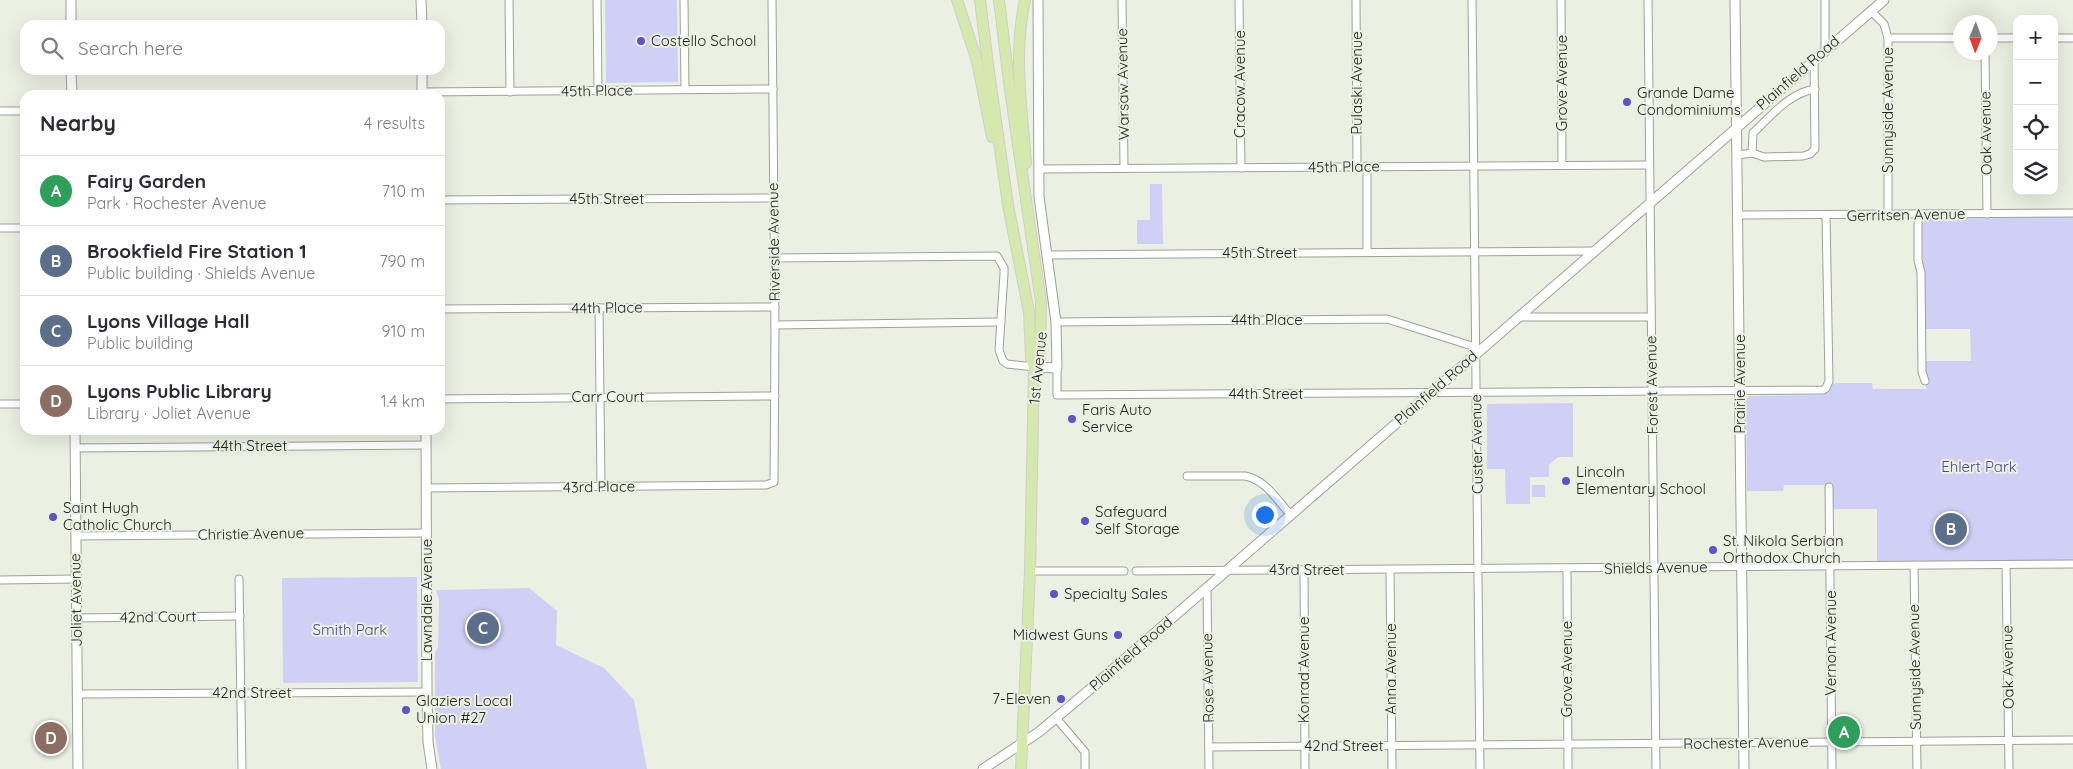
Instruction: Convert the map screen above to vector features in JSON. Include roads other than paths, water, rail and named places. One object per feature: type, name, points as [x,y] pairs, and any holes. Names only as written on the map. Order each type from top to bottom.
[{"type":"main road","points":[[957,0],[977,60],[1012,224]]},
{"type":"main road","name":"1st Avenue","points":[[980,0],[988,72],[1012,224],[1029,312],[1031,359],[1034,367],[1030,571],[1021,769]]},
{"type":"main road","name":"1st Avenue","points":[[999,0],[1007,73],[1041,302],[1040,358],[1034,367]]},
{"type":"main road","points":[[1025,0],[1019,28],[1018,53],[1032,239]]},
{"type":"street","points":[[71,0],[71,20]]},
{"type":"street","points":[[422,0],[422,20]]},
{"type":"street","points":[[509,0],[510,92]]},
{"type":"street","points":[[597,0],[598,91]]},
{"type":"street","points":[[684,0],[685,89]]},
{"type":"street","name":"Riverside Avenue","points":[[772,0],[775,307],[774,479],[772,483]]},
{"type":"street","points":[[1025,0],[1034,20],[1038,53]]},
{"type":"street","points":[[774,258],[997,256],[1001,262],[1004,274],[999,350],[1003,361],[1014,366],[1057,368],[1056,322],[1041,222],[1038,0]]},
{"type":"street","name":"Warsaw Avenue","points":[[1122,0],[1124,168]]},
{"type":"street","name":"Cracow Avenue","points":[[1239,0],[1241,168]]},
{"type":"street","name":"Pulaski Avenue","points":[[1356,0],[1357,166]]},
{"type":"street","name":"Custer Avenue","points":[[1472,0],[1480,769]]},
{"type":"street","name":"Grove Avenue","points":[[1561,0],[1562,165]]},
{"type":"street","name":"Forest Avenue","points":[[1648,0],[1656,769]]},
{"type":"street","name":"Prairie Avenue","points":[[1735,0],[1744,769]]},
{"type":"street","points":[[1825,0],[1825,49]]},
{"type":"street","name":"Plainfield Road","points":[[983,769],[1056,718],[1431,393],[1475,351],[1520,317],[1825,49],[1884,0]]},
{"type":"street","name":"Sunnyside Avenue","points":[[1871,11],[1884,24],[1888,38],[1888,215]]},
{"type":"street","points":[[1888,38],[1953,38]]},
{"type":"street","points":[[1998,38],[2013,38]]},
{"type":"street","points":[[2058,38],[2073,38]]},
{"type":"street","points":[[1738,155],[1752,153],[1764,156],[1810,154],[1814,149],[1816,143],[1814,59]]},
{"type":"street","name":"Oak Avenue","points":[[1986,60],[1987,214]]},
{"type":"street","points":[[72,75],[72,90]]},
{"type":"street","points":[[422,75],[422,90]]},
{"type":"street","name":"45th Place","points":[[445,93],[772,89]]},
{"type":"street","points":[[1752,153],[1752,133],[1792,96],[1815,89]]},
{"type":"street","points":[[0,111],[20,111]]},
{"type":"street","name":"45th Place","points":[[1039,169],[1649,165]]},
{"type":"street","points":[[1367,166],[1368,252]]},
{"type":"street","name":"45th Street","points":[[445,200],[773,198]]},
{"type":"street","name":"Gerritsen Avenue","points":[[1739,215],[2073,213]]},
{"type":"street","name":"44th Street","points":[[1057,395],[1476,394],[1818,390],[1826,388],[1829,381],[1826,215]]},
{"type":"street","points":[[1918,215],[1918,260],[1921,273],[1922,372],[1925,381]]},
{"type":"street","points":[[0,228],[20,228]]},
{"type":"street","points":[[1474,252],[1595,251]]},
{"type":"street","name":"45th Street","points":[[1046,255],[1474,252]]},
{"type":"street","name":"44th Place","points":[[445,310],[775,307]]},
{"type":"street","points":[[599,308],[601,487]]},
{"type":"street","points":[[1520,317],[1651,317]]},
{"type":"street","name":"44th Place","points":[[1056,322],[1387,319],[1475,351]]},
{"type":"street","points":[[775,325],[1001,322]]},
{"type":"street","name":"1st Avenue","points":[[1057,368],[1057,395]]},
{"type":"street","name":"Carr Court","points":[[445,398],[775,396]]},
{"type":"street","points":[[0,404],[20,404]]},
{"type":"street","name":"Joliet Avenue","points":[[75,435],[78,769]]},
{"type":"street","name":"Lawndale Avenue","points":[[426,435],[427,692],[428,742],[432,769]]},
{"type":"street","name":"44th Street","points":[[75,448],[426,444]]},
{"type":"street","points":[[1186,476],[1245,476],[1254,478],[1261,482],[1290,514]]},
{"type":"street","name":"43rd Place","points":[[426,488],[601,487],[772,483]]},
{"type":"street","name":"Vernon Avenue","points":[[1829,487],[1832,769]]},
{"type":"street","name":"Christie Avenue","points":[[76,536],[426,533]]},
{"type":"street","name":"Shields Avenue","points":[[1478,569],[2073,564]]},
{"type":"street","name":"Oak Avenue","points":[[2006,565],[2009,769]]},
{"type":"street","name":"Sunnyside Avenue","points":[[1914,566],[1917,769]]},
{"type":"street","name":"43rd Street","points":[[1136,571],[1478,569]]},
{"type":"street","name":"Grove Avenue","points":[[1567,569],[1568,769]]},
{"type":"street","name":"Konrad Avenue","points":[[1304,570],[1305,769]]},
{"type":"street","name":"Anna Avenue","points":[[1390,570],[1392,769]]},
{"type":"street","points":[[1030,571],[1124,571]]},
{"type":"street","points":[[0,580],[76,579]]},
{"type":"street","points":[[239,579],[242,769]]},
{"type":"street","name":"Rose Avenue","points":[[1208,588],[1209,769]]},
{"type":"street","name":"42nd Court","points":[[76,618],[240,616]]},
{"type":"street","name":"42nd Street","points":[[78,694],[427,692]]},
{"type":"street","points":[[1056,718],[1085,752],[1085,769]]},
{"type":"street","name":"Rochester Avenue","points":[[1479,746],[1744,744],[1916,740],[2073,740]]},
{"type":"street","name":"42nd Street","points":[[1209,747],[1479,746]]},
{"type":"place","name":"Costello School","points":[[641,41]]},
{"type":"place","name":"Grande Dame Condominiums","points":[[1627,102]]},
{"type":"place","name":"Faris Auto Service","points":[[1072,419]]},
{"type":"place","name":"Lincoln Elementary School","points":[[1566,481]]},
{"type":"place","name":"Saint Hugh Catholic Church","points":[[53,517]]},
{"type":"place","name":"Safeguard Self Storage","points":[[1085,521]]},
{"type":"place","name":"Brookfield Fire Station 1","points":[[1951,529]]},
{"type":"place","name":"St. Nikola Serbian Orthodox Church","points":[[1713,550]]},
{"type":"place","name":"Specialty Sales","points":[[1054,594]]},
{"type":"place","name":"Lyons Village Hall","points":[[483,628]]},
{"type":"place","name":"Midwest Guns","points":[[1118,635]]},
{"type":"place","name":"7-Eleven","points":[[1061,699]]},
{"type":"place","name":"Glaziers Local Union #27","points":[[406,710]]},
{"type":"place","name":"Fairy Garden","points":[[1844,732]]},
{"type":"place","name":"Lyons Public Library","points":[[51,738]]},
{"type":"park label","name":"Ehlert Park","points":[[1979,467]]},
{"type":"park label","name":"Smith Park","points":[[350,630]]}]
